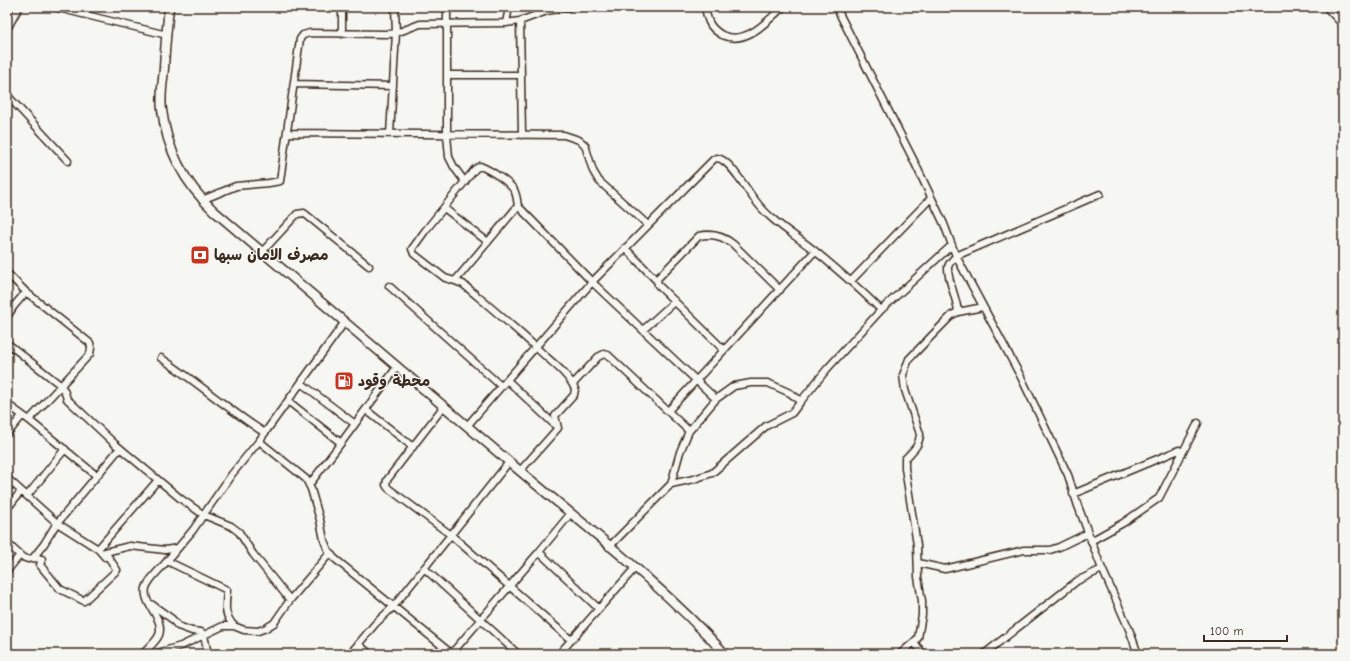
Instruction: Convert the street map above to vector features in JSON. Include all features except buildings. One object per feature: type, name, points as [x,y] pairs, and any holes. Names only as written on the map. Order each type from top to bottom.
[{"type":"street","points":[[7,29],[19,7]]},
{"type":"street","points":[[54,7],[166,35]]},
{"type":"street","points":[[169,7],[162,110],[167,138],[171,150],[189,184],[202,200],[344,323],[635,568],[695,623],[725,654]]},
{"type":"street","points":[[342,7],[342,34]]},
{"type":"street","points":[[390,134],[396,33],[396,7]]},
{"type":"street","points":[[447,7],[447,135],[449,157],[454,168],[465,182]]},
{"type":"street","points":[[506,23],[509,7]]},
{"type":"street","points":[[202,200],[236,186],[280,181],[288,134],[300,39],[302,35],[310,33],[389,34],[420,24],[506,23],[547,11],[569,7]]},
{"type":"street","points":[[705,7],[708,21],[711,26],[720,34],[730,38],[742,37],[754,33],[783,7]]},
{"type":"street","points":[[836,7],[931,198],[956,256],[1024,384],[1068,476],[1073,494],[1102,569],[1129,629],[1138,654]]},
{"type":"street","points":[[1326,7],[1343,25]]},
{"type":"street","points":[[520,20],[522,135]]},
{"type":"street","points":[[447,75],[521,75]]},
{"type":"street","points":[[294,84],[393,86]]},
{"type":"street","points":[[7,95],[68,161]]},
{"type":"street","points":[[288,134],[564,135],[579,140],[585,146],[593,171],[599,181],[648,225]]},
{"type":"street","points":[[467,426],[592,282],[714,159],[721,158],[744,184],[755,201],[773,218],[851,281],[881,310]]},
{"type":"street","points":[[558,428],[555,416],[574,395],[576,389],[573,384],[556,365],[463,284],[445,278],[412,251],[425,231],[475,169],[480,166],[498,176],[513,189],[518,206],[592,282],[716,399]]},
{"type":"street","points":[[958,312],[948,268],[950,262],[956,256],[1100,194]]},
{"type":"street","points":[[851,281],[931,198]]},
{"type":"street","points":[[455,281],[518,206]]},
{"type":"street","points":[[444,208],[488,242]]},
{"type":"street","points":[[262,252],[297,214],[304,213],[369,266]]},
{"type":"street","points":[[656,281],[699,236],[712,235],[727,240],[733,244],[780,290]]},
{"type":"street","points":[[671,484],[694,480],[712,473],[766,426],[792,413],[827,369],[881,310],[952,246]]},
{"type":"street","points":[[625,248],[658,285],[724,350]]},
{"type":"street","points":[[668,411],[815,251]]},
{"type":"street","points":[[7,273],[26,292],[90,343],[91,348],[90,354],[29,420]]},
{"type":"street","points":[[390,286],[501,386]]},
{"type":"street","points":[[7,317],[12,308],[26,292]]},
{"type":"street","points":[[643,330],[675,301]]},
{"type":"street","points":[[900,654],[914,642],[919,634],[922,615],[914,517],[904,468],[905,459],[920,442],[920,434],[902,378],[909,359],[952,315],[958,312],[984,307]]},
{"type":"street","points":[[143,654],[155,641],[160,629],[157,616],[149,603],[146,589],[148,583],[204,515],[232,474],[265,433],[344,323]]},
{"type":"street","points":[[7,343],[60,386],[65,392],[67,399],[120,448],[181,499],[204,515],[232,526],[239,532],[253,554],[290,600]]},
{"type":"street","points":[[573,384],[598,357],[604,354],[608,355],[689,431]]},
{"type":"street","points":[[161,358],[244,420],[265,433]]},
{"type":"street","points":[[309,485],[366,410],[396,367]]},
{"type":"street","points":[[507,380],[558,428]]},
{"type":"street","points":[[609,546],[671,484],[680,452],[689,431],[716,399],[734,386],[751,382],[768,383],[790,393],[801,401]]},
{"type":"street","points":[[301,383],[355,424]]},
{"type":"street","points":[[288,401],[341,443]]},
{"type":"street","points":[[7,404],[29,420],[97,476]]},
{"type":"street","points":[[444,406],[387,480],[386,485],[451,535],[510,585],[571,640]]},
{"type":"street","points":[[366,410],[413,447]]},
{"type":"street","points":[[7,434],[22,416]]},
{"type":"street","points":[[1091,541],[1123,524],[1159,498],[1198,423]]},
{"type":"street","points":[[520,471],[558,428]]},
{"type":"street","points":[[259,441],[306,480],[320,520],[324,540],[330,552],[340,565],[394,606],[451,654],[571,514]]},
{"type":"street","points":[[33,558],[57,523],[120,448]]},
{"type":"street","points":[[27,496],[65,449]]},
{"type":"street","points":[[1073,494],[1179,450]]},
{"type":"street","points":[[350,654],[394,606],[509,462]]},
{"type":"street","points":[[7,478],[57,523],[98,549],[117,570]]},
{"type":"street","points":[[98,549],[158,480]]},
{"type":"street","points":[[7,509],[22,491]]},
{"type":"street","points":[[918,563],[945,569],[1024,550],[1050,550],[1067,545],[1088,533]]},
{"type":"street","points":[[7,543],[20,555],[28,559],[33,558],[42,560],[40,565],[60,589],[84,601],[117,570]]},
{"type":"street","points":[[117,570],[105,552],[130,546],[165,550],[178,548]]},
{"type":"street","points":[[154,654],[180,646],[223,626],[234,626],[244,630],[258,631],[266,628],[274,623],[290,600],[330,552]]},
{"type":"street","points":[[539,552],[599,609]]},
{"type":"street","points":[[7,571],[20,555]]},
{"type":"street","points":[[167,561],[227,590],[227,617],[234,626]]},
{"type":"street","points":[[424,568],[518,654]]},
{"type":"street","points":[[559,654],[635,568]]},
{"type":"street","points":[[984,654],[1077,581],[1102,569]]},
{"type":"street","points":[[149,603],[172,618],[178,626],[192,631],[201,632],[204,635],[208,654]]},
{"type":"street","points":[[914,642],[923,654]]},
{"type":"street","points":[[358,644],[370,654]]},
{"type":"place","name":"مصرف الامان سبها","points":[[200,255]]},
{"type":"place","name":"محطة وقود","points":[[344,381]]}]
